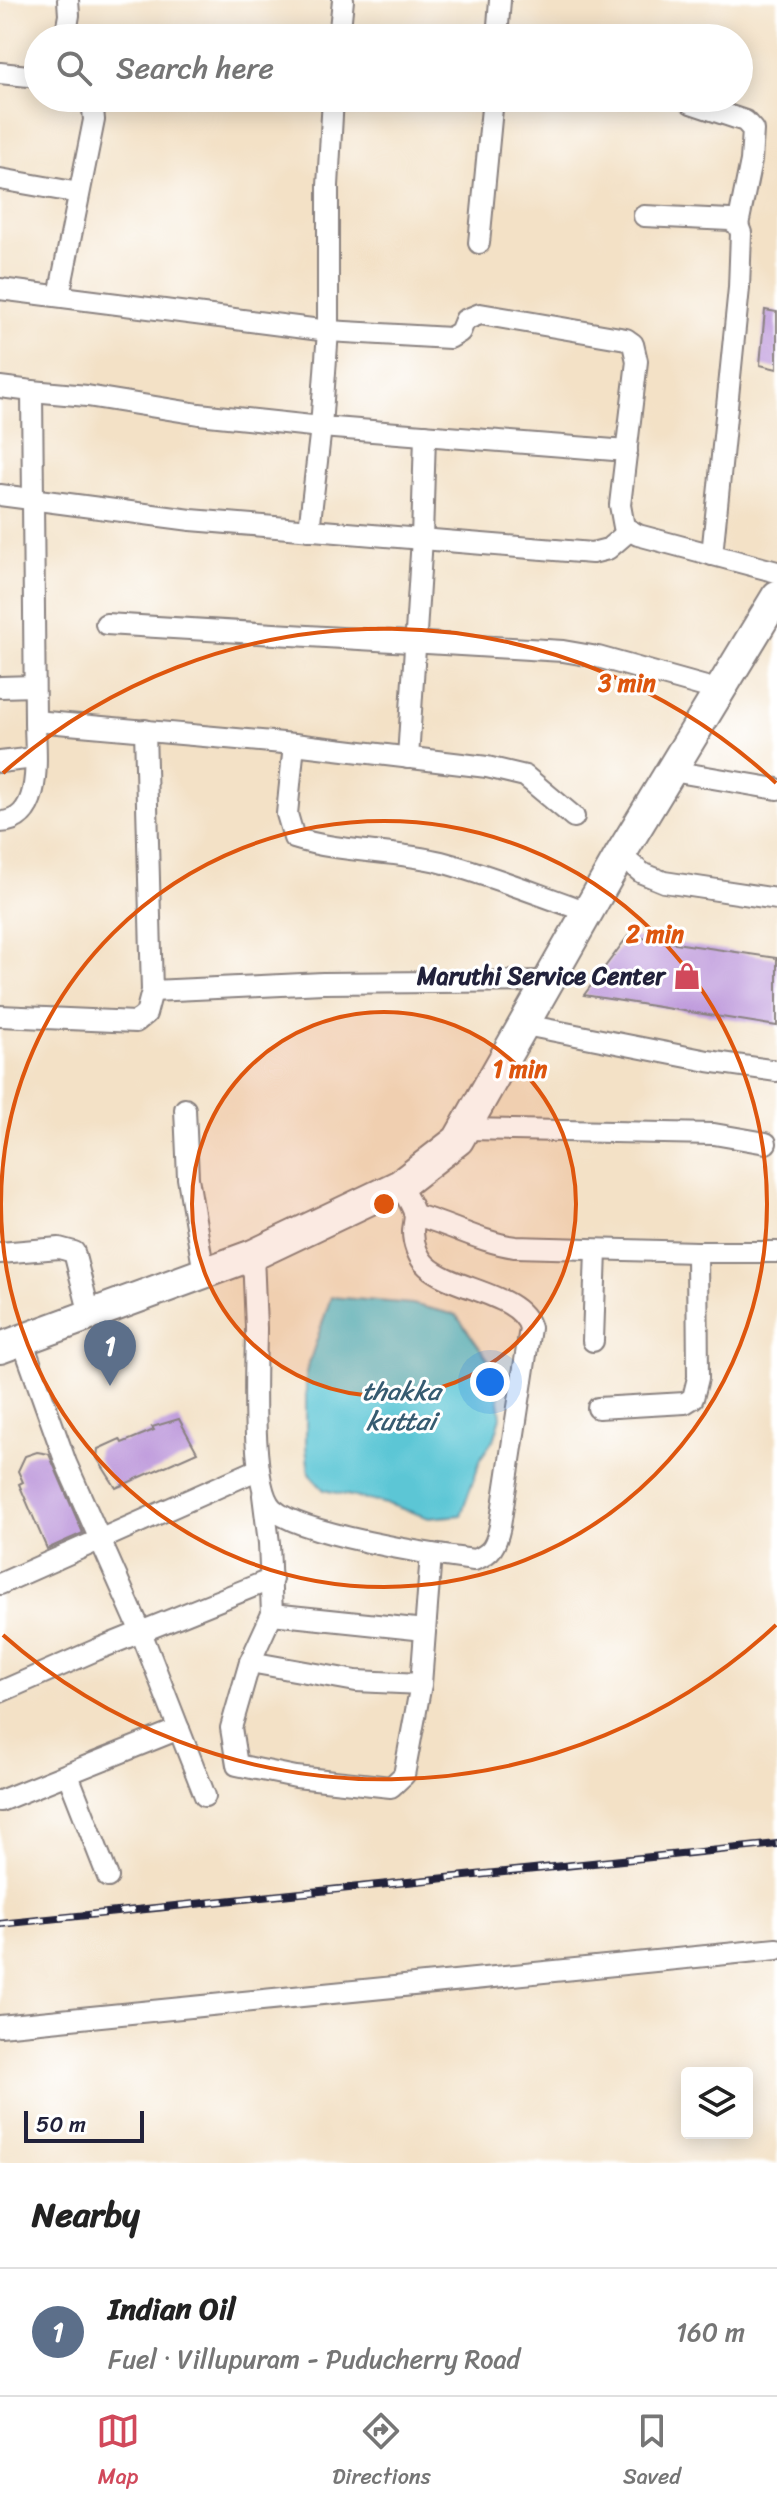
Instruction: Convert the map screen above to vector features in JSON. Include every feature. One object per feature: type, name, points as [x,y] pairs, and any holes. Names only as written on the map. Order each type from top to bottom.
[{"type":"highway","points":[[11,1344],[253,1255],[400,1185],[458,1140],[620,855],[777,596]]},
{"type":"street","points":[[67,24],[68,0]]},
{"type":"street","points":[[340,24],[343,0]]},
{"type":"street","points":[[498,24],[500,0]]},
{"type":"street","points":[[0,73],[24,76]]},
{"type":"street","points":[[59,296],[93,112]]},
{"type":"street","points":[[309,530],[328,331],[328,186],[332,112]]},
{"type":"street","points":[[479,243],[492,112]]},
{"type":"street","points":[[712,555],[739,288],[741,233],[738,225],[751,161],[753,130],[745,121],[718,112]]},
{"type":"street","points":[[0,179],[79,193]]},
{"type":"street","points":[[644,216],[730,220],[738,225]]},
{"type":"street","points":[[0,289],[328,331],[450,338],[460,332],[465,320],[480,314],[626,339],[633,344],[637,361],[620,505],[624,527],[629,531],[777,572]]},
{"type":"street","points":[[0,387],[321,427],[627,451]]},
{"type":"street","points":[[0,822],[20,816],[29,805],[35,758],[32,391]]},
{"type":"street","points":[[408,758],[422,538],[425,435]]},
{"type":"street","points":[[0,495],[178,518],[592,553],[608,549],[629,531]]},
{"type":"street","points":[[106,624],[572,652],[720,691]]},
{"type":"street","points":[[0,687],[34,686]]},
{"type":"street","points":[[35,721],[294,744],[487,767],[525,776],[574,817]]},
{"type":"street","points":[[0,1016],[136,1022],[146,1014],[152,991],[145,730]]},
{"type":"street","points":[[294,744],[287,814],[294,838],[312,844],[398,853],[442,862],[588,912]]},
{"type":"street","points":[[0,762],[35,758]]},
{"type":"street","points":[[672,771],[777,789]]},
{"type":"street","points":[[620,855],[642,873],[664,882],[777,899]]},
{"type":"street","points":[[152,991],[323,983],[549,981]]},
{"type":"street","points":[[525,1025],[708,1061],[777,1071]]},
{"type":"street","points":[[185,1109],[188,1178],[204,1273]]},
{"type":"street","points":[[466,1129],[714,1134],[766,1143]]},
{"type":"street","points":[[263,1491],[272,1509],[293,1521],[362,1540],[474,1560],[488,1555],[496,1544],[508,1486],[530,1328],[527,1318],[515,1306],[464,1286],[427,1266],[416,1251],[413,1233],[415,1215],[400,1185]]},
{"type":"street","points":[[415,1215],[445,1223],[491,1244],[526,1248],[777,1252]]},
{"type":"street","points":[[0,1253],[59,1248],[74,1252],[90,1315]]},
{"type":"street","points":[[593,1341],[596,1250]]},
{"type":"street","points":[[598,1408],[685,1403],[693,1398],[698,1378],[697,1252]]},
{"type":"street","points":[[253,1255],[259,1469],[272,1579],[272,1614],[250,1662],[231,1728],[237,1765],[296,1777],[391,1787],[404,1775],[421,1684],[431,1554]]},
{"type":"street","points":[[11,1344],[101,1537],[205,1796]]},
{"type":"street","points":[[0,1584],[259,1469]]},
{"type":"street","points":[[0,1692],[272,1579]]},
{"type":"street","points":[[272,1614],[425,1630]]},
{"type":"street","points":[[250,1662],[356,1681],[421,1684]]},
{"type":"street","points":[[0,1801],[179,1729]]},
{"type":"street","points":[[68,1775],[108,1877]]},
{"type":"street","points":[[0,2026],[777,1949]]},
{"type":"water","name":"thakka kuttai","points":[[331,1297],[412,1304],[456,1315],[495,1369],[501,1417],[495,1437],[482,1456],[461,1515],[429,1518],[391,1505],[324,1490],[309,1474],[306,1372]]},
{"type":"building","points":[[765,310],[777,312],[777,369],[760,365]]},
{"type":"building","name":"Maruthi Service Center","points":[[628,936],[777,958],[777,1026],[584,995]]},
{"type":"building","points":[[179,1419],[197,1452],[116,1488],[97,1458],[98,1449],[120,1439],[122,1443],[154,1430],[152,1427]]},
{"type":"building","points":[[37,1452],[49,1454],[83,1533],[47,1549],[19,1484],[23,1482],[18,1471],[25,1456]]},
{"type":"railway","points":[[0,1924],[777,1844]]},
{"type":"place","name":"Maruthi Service Center","points":[[687,976]]},
{"type":"place","name":"Indian Oil","points":[[110,1386]]}]
